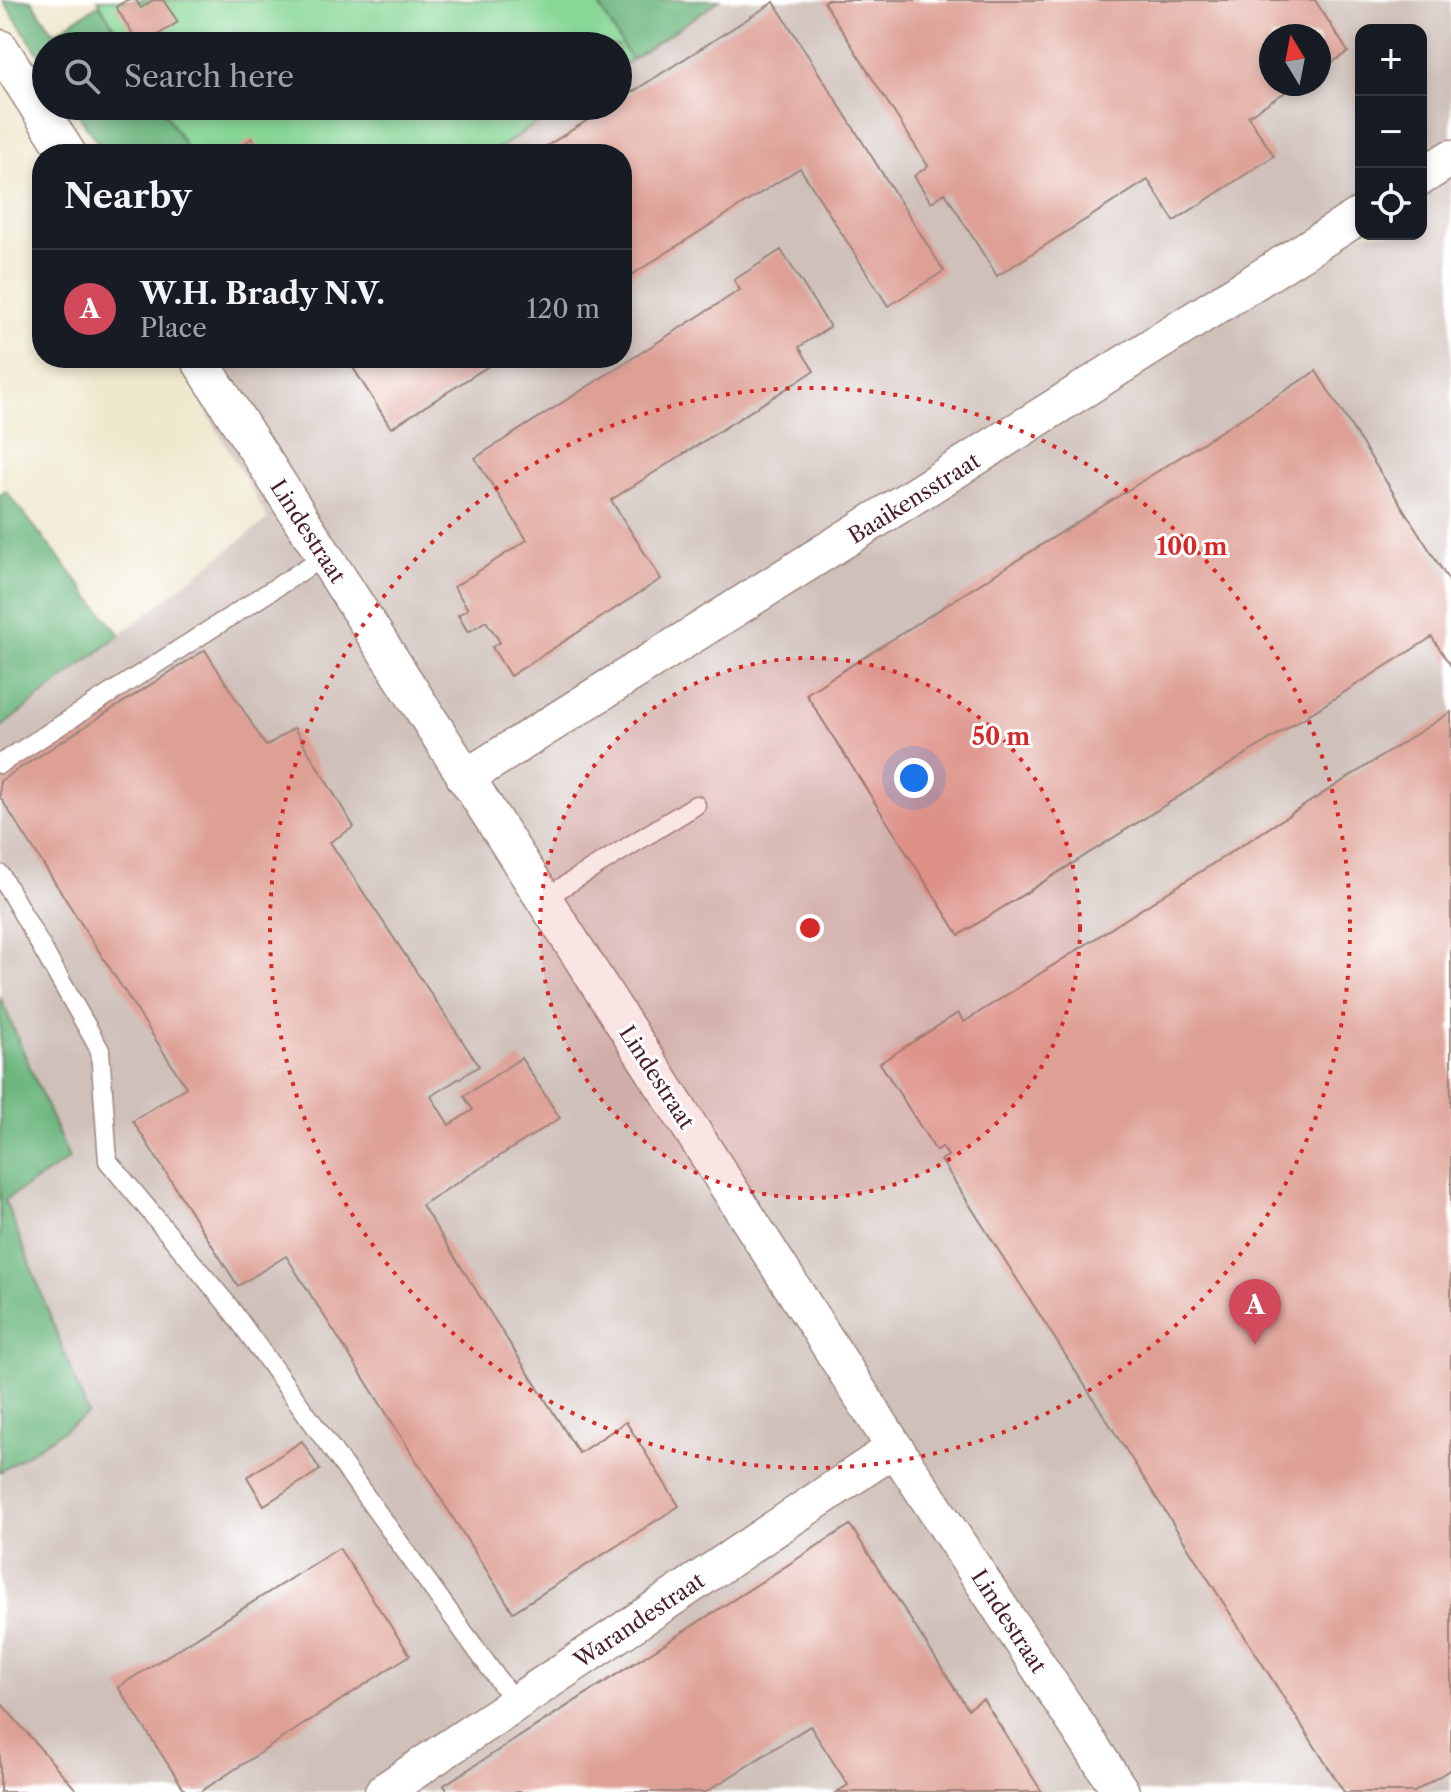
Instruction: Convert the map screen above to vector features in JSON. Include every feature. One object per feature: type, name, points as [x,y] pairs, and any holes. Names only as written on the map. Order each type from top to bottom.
[{"type":"street","points":[[0,48],[32,98]]},
{"type":"street","points":[[46,120],[62,144]]},
{"type":"street","points":[[1427,173],[1451,158]]},
{"type":"street","name":"Baaikensstraat","points":[[465,778],[1355,219]]},
{"type":"street","name":"Lindestraat","points":[[204,368],[895,1448],[1121,1792]]},
{"type":"street","name":"Warandestraat","points":[[383,1792],[895,1448]]},
{"type":"lane","points":[[0,764],[325,556]]},
{"type":"lane","points":[[543,899],[696,805]]},
{"type":"lane","points":[[0,874],[100,1050],[108,1161],[227,1304],[515,1703]]},
{"type":"shaded area","points":[[720,0],[1451,0],[1451,1792],[0,1792],[0,1472],[88,1414],[5,1199],[69,1159],[0,997],[0,728],[268,519],[182,368],[632,368],[632,144],[505,144],[541,120],[632,120],[632,60]]},
{"type":"green space","points":[[3,0],[31,0],[53,32],[32,32],[32,44]]},
{"type":"green space","points":[[98,0],[596,0],[615,32],[117,32]]},
{"type":"green space","points":[[596,0],[720,0],[632,59],[632,32],[615,32]]},
{"type":"green space","points":[[100,4],[117,32],[56,32]]},
{"type":"green space","points":[[82,120],[169,120],[184,144],[98,144]]},
{"type":"green space","points":[[169,120],[541,120],[505,144],[184,144]]},
{"type":"green space","points":[[6,491],[120,635],[0,728],[0,495]]},
{"type":"green space","points":[[0,997],[69,1159],[5,1200],[88,1414],[0,1472]]},
{"type":"building","points":[[127,0],[136,0],[141,8],[153,0],[163,0],[178,22],[163,32],[131,32],[116,7]]},
{"type":"building","points":[[1315,0],[1330,24],[1259,24],[1259,96],[1279,96],[1248,116],[1274,156],[1174,221],[1148,180],[997,276],[945,193],[931,202],[914,176],[928,166],[824,2]]},
{"type":"building","points":[[774,2],[944,271],[888,306],[800,168],[632,275],[632,144],[550,144],[588,120],[632,120],[632,92]]},
{"type":"building","points":[[1331,25],[1348,52],[1331,63]]},
{"type":"building","points":[[781,250],[830,327],[799,347],[814,371],[611,500],[661,579],[510,676],[492,647],[500,642],[486,621],[468,632],[458,615],[468,609],[454,587],[527,540],[475,458],[617,368],[632,368],[632,358],[740,290],[734,280]]},
{"type":"building","points":[[353,368],[485,368],[391,428]]},
{"type":"building","points":[[1316,371],[1451,584],[1451,666],[1432,637],[959,935],[806,694]]},
{"type":"building","points":[[205,650],[266,746],[294,728],[354,827],[330,842],[479,1066],[431,1096],[449,1125],[473,1110],[464,1096],[521,1058],[560,1118],[422,1205],[579,1453],[626,1422],[679,1506],[513,1612],[286,1256],[238,1286],[133,1121],[186,1087],[0,797],[0,781]]},
{"type":"building","points":[[1451,712],[1451,1769],[1414,1792],[1344,1792],[941,1160],[948,1156],[942,1147],[936,1151],[880,1063],[958,1013],[964,1022]]},
{"type":"building","points":[[302,1441],[320,1470],[264,1505],[247,1477]]},
{"type":"building","points":[[850,1525],[968,1709],[983,1699],[1042,1792],[837,1792],[848,1785],[810,1726],[706,1792],[448,1792],[444,1785]]},
{"type":"building","points":[[339,1548],[410,1655],[200,1792],[186,1792],[118,1687]]},
{"type":"building","points":[[0,1702],[78,1792],[0,1792]]},
{"type":"place","name":"W.H. Brady N.V.","points":[[1255,1345]]}]
